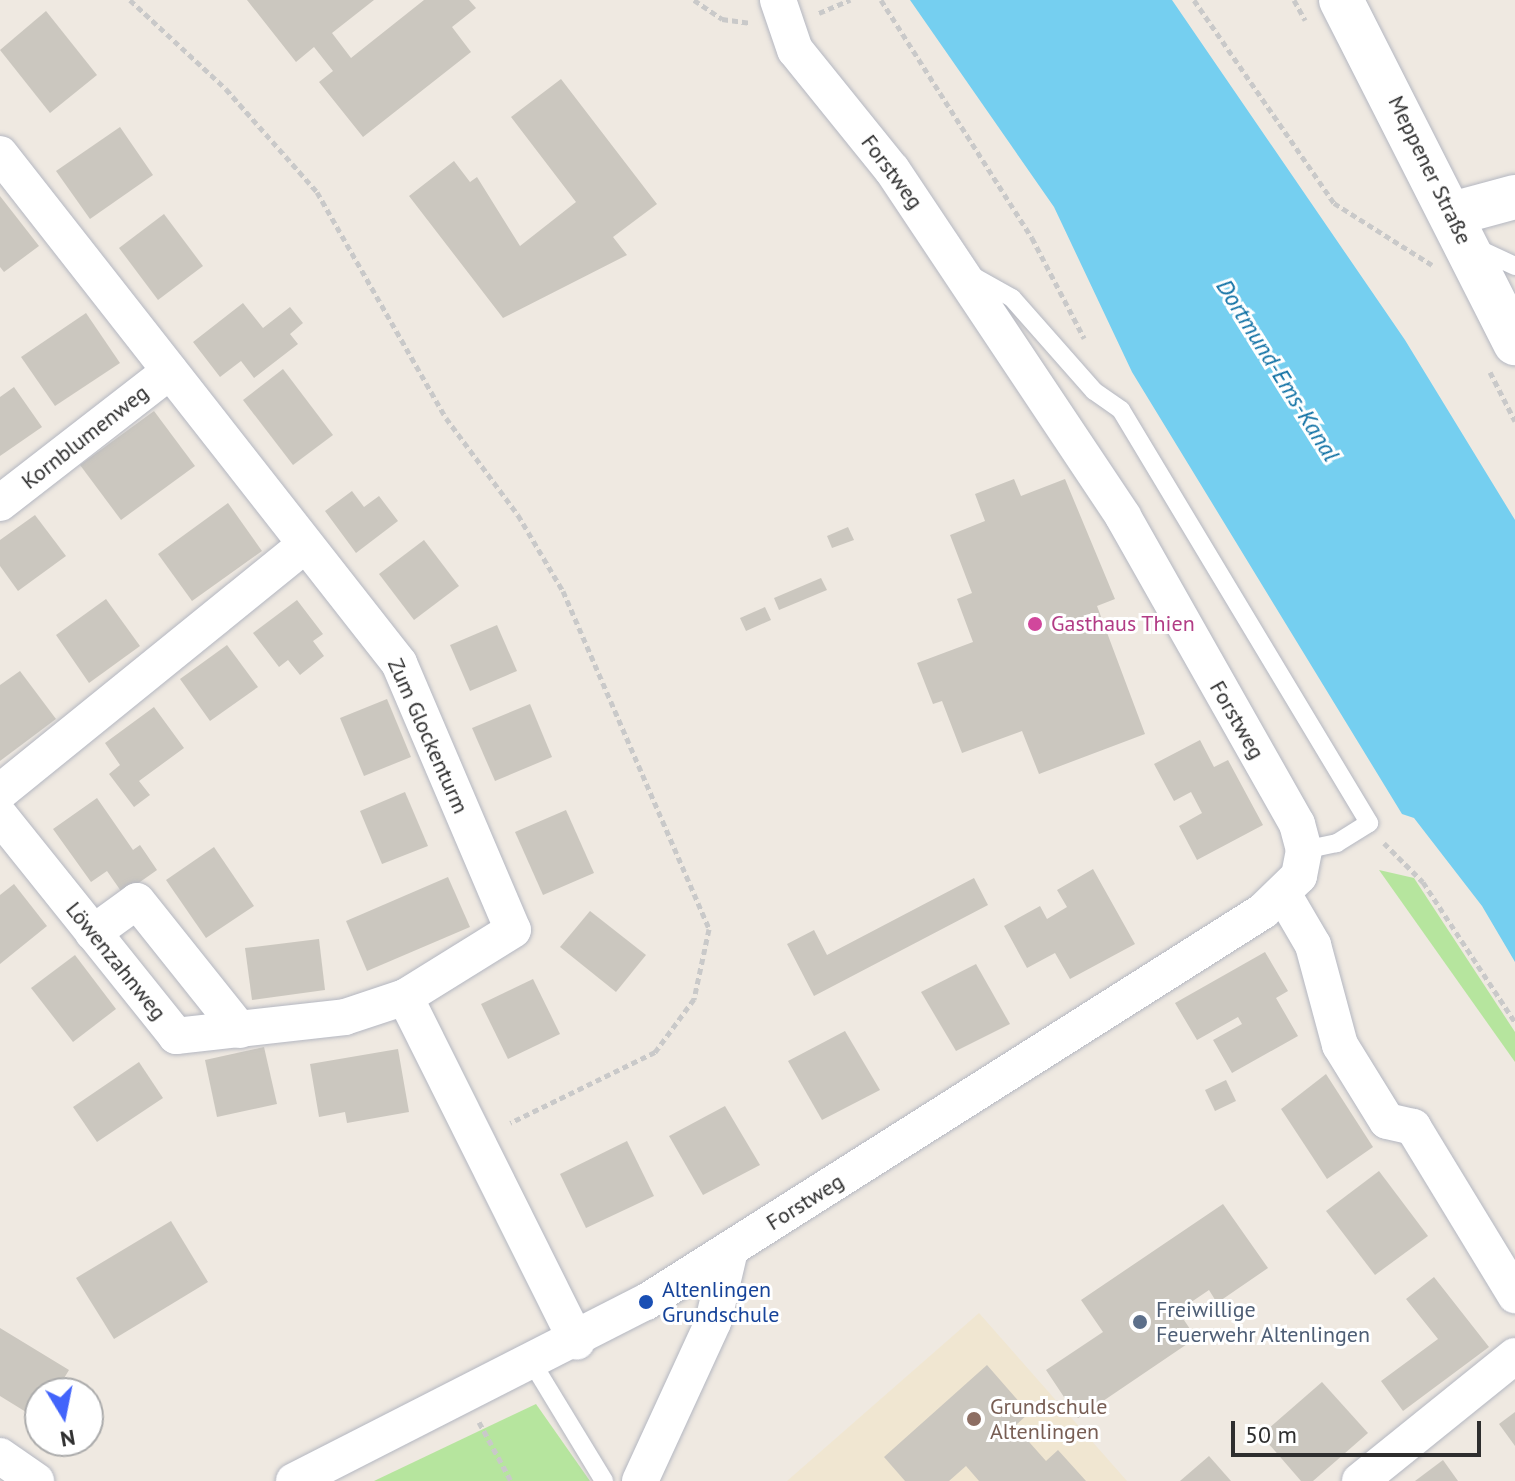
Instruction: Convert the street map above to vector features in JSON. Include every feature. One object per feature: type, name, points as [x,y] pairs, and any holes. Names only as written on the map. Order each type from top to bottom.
[{"type":"main road","name":"Meppener Straße","points":[[1341,0],[1480,251],[1515,343]]},
{"type":"main road","points":[[1480,251],[1515,197]]},
{"type":"street","name":"Forstweg","points":[[778,0],[795,50],[964,271],[1123,516],[1297,824],[1304,850]]},
{"type":"street","name":"Zum Glockenturm","points":[[0,154],[303,547],[399,663],[513,930],[405,997]]},
{"type":"street","name":"Kornblumenweg","points":[[0,503],[170,371]]},
{"type":"street","points":[[0,792],[303,547]]},
{"type":"street","name":"Löwenzahnweg","points":[[0,816],[176,1036],[345,1017],[405,997]]},
{"type":"street","points":[[1304,850],[1285,897],[1313,945],[1340,1045],[1387,1121],[1413,1127],[1515,1295]]},
{"type":"street","name":"Forstweg","points":[[294,1481],[577,1342],[730,1250],[1285,897]]},
{"type":"street","points":[[93,933],[137,901],[240,1030]]},
{"type":"street","points":[[405,997],[577,1342]]},
{"type":"street","points":[[640,1481],[713,1322],[730,1250]]},
{"type":"street","points":[[1360,1481],[1515,1356]]},
{"type":"street","points":[[0,1456],[36,1481]]},
{"type":"lane","points":[[964,271],[1012,298],[1094,391],[1121,410],[1369,823],[1337,843],[1304,850]]},
{"type":"lane","points":[[533,1364],[604,1481]]},
{"type":"path","points":[[130,0],[226,89],[317,192],[446,418],[518,515],[563,591],[709,929],[694,999],[655,1052],[510,1123]]},
{"type":"path","points":[[881,0],[1032,238],[1087,344]]},
{"type":"path","points":[[1194,0],[1334,203],[1418,260],[1480,251]]},
{"type":"path","points":[[1369,823],[1423,882],[1515,1022]]},
{"type":"path","points":[[465,1397],[511,1481]]},
{"type":"shaded area","points":[[979,1313],[1127,1481],[787,1481]]},
{"type":"green space","points":[[1379,870],[1414,878],[1515,1032],[1515,1062]]},
{"type":"green space","points":[[536,1404],[590,1481],[374,1481]]},
{"type":"water","name":"Dortmund-Ems-Kanal","points":[[910,0],[1172,0],[1405,340],[1515,520],[1515,962],[1482,906],[1414,818],[1402,814],[1132,372],[1054,207]]},
{"type":"building","points":[[247,0],[374,0],[332,33],[351,58],[424,0],[469,0],[476,8],[452,27],[471,52],[363,137],[319,82],[333,71],[314,47],[296,62]]},
{"type":"building","points":[[46,11],[97,75],[50,113],[0,50]]},
{"type":"building","points":[[561,79],[657,204],[613,237],[627,255],[503,318],[409,196],[454,161],[470,182],[477,177],[520,246],[576,202],[511,117]]},
{"type":"building","points":[[120,127],[153,175],[90,219],[56,171]]},
{"type":"building","points":[[0,196],[39,246],[4,272],[0,267]]},
{"type":"building","points":[[164,214],[203,266],[158,300],[119,248]]},
{"type":"building","points":[[243,303],[263,328],[290,307],[303,323],[290,334],[298,344],[254,378],[241,361],[220,377],[193,342]]},
{"type":"building","points":[[86,313],[120,363],[55,406],[21,357]]},
{"type":"building","points":[[283,369],[333,435],[293,465],[243,400]]},
{"type":"building","points":[[14,387],[42,427],[0,456],[0,397]]},
{"type":"building","points":[[154,411],[195,466],[121,520],[80,465]]},
{"type":"building","name":"Gasthaus Thien","points":[[1014,479],[1021,496],[1065,479],[1115,599],[1097,606],[1145,734],[1039,774],[1022,731],[962,753],[942,701],[933,704],[917,663],[973,642],[957,599],[972,593],[950,535],[985,521],[975,494]]},
{"type":"building","points":[[352,491],[364,507],[379,496],[398,521],[356,553],[325,511]]},
{"type":"building","points":[[228,503],[262,551],[192,601],[158,554]]},
{"type":"building","points":[[35,515],[66,556],[18,591],[0,566],[0,540]]},
{"type":"building","points":[[848,527],[854,540],[832,548],[827,536]]},
{"type":"building","points":[[424,540],[459,586],[414,620],[379,574]]},
{"type":"building","points":[[821,578],[827,590],[779,610],[774,598]]},
{"type":"building","points":[[106,599],[140,646],[89,683],[56,635]]},
{"type":"building","points":[[297,600],[323,634],[313,641],[324,656],[300,675],[288,660],[279,667],[253,633]]},
{"type":"building","points":[[765,607],[771,620],[746,631],[740,618]]},
{"type":"building","points":[[497,625],[517,671],[470,691],[450,645]]},
{"type":"building","points":[[227,645],[258,687],[210,721],[180,679]]},
{"type":"building","points":[[20,671],[56,719],[0,761],[0,685]]},
{"type":"building","points":[[387,699],[411,757],[364,776],[340,718]]},
{"type":"building","points":[[530,704],[552,757],[495,781],[472,728]]},
{"type":"building","points":[[154,707],[184,748],[139,781],[150,795],[134,807],[109,774],[120,765],[105,743]]},
{"type":"building","points":[[1200,740],[1214,767],[1228,760],[1263,825],[1197,860],[1179,826],[1202,813],[1191,792],[1174,801],[1154,764]]},
{"type":"building","points":[[405,792],[428,846],[382,864],[360,811]]},
{"type":"building","points":[[97,798],[133,850],[140,845],[157,870],[123,894],[107,871],[91,882],[53,829]]},
{"type":"building","points":[[566,810],[594,873],[543,895],[515,832]]},
{"type":"building","points":[[214,847],[254,906],[206,938],[166,880]]},
{"type":"building","points":[[1093,869],[1135,944],[1070,979],[1055,953],[1027,968],[1004,926],[1040,906],[1047,919],[1067,907],[1057,890]]},
{"type":"building","points":[[448,877],[470,927],[367,971],[346,921]]},
{"type":"building","points":[[974,878],[988,905],[814,996],[787,944],[814,930],[827,955]]},
{"type":"building","points":[[14,884],[47,926],[0,964],[0,895]]},
{"type":"building","points":[[590,911],[646,955],[616,992],[560,947]]},
{"type":"building","points":[[319,939],[325,990],[252,1000],[245,948]]},
{"type":"building","points":[[1265,952],[1288,991],[1276,998],[1298,1036],[1232,1073],[1213,1040],[1242,1024],[1238,1017],[1197,1040],[1175,1003]]},
{"type":"building","points":[[75,955],[116,1009],[73,1042],[31,988]]},
{"type":"building","points":[[976,964],[1010,1024],[956,1051],[921,992]]},
{"type":"building","points":[[533,979],[560,1034],[508,1059],[481,1004]]},
{"type":"building","points":[[845,1031],[880,1090],[822,1120],[788,1061]]},
{"type":"building","points":[[264,1047],[277,1104],[217,1117],[205,1060]]},
{"type":"building","points":[[398,1049],[409,1112],[347,1123],[345,1112],[319,1117],[310,1064]]},
{"type":"building","points":[[139,1062],[163,1098],[97,1142],[73,1107]]},
{"type":"building","points":[[1326,1074],[1373,1147],[1327,1179],[1281,1109]]},
{"type":"building","points":[[1226,1080],[1236,1101],[1215,1111],[1205,1090]]},
{"type":"building","points":[[725,1106],[760,1165],[703,1195],[669,1136]]},
{"type":"building","points":[[627,1141],[654,1196],[586,1228],[560,1174]]},
{"type":"building","points":[[1379,1171],[1428,1236],[1375,1275],[1326,1211]]},
{"type":"building","name":"Freiwillige Feuerwehr Altenlingen","points":[[1223,1204],[1268,1268],[1217,1303],[1209,1290],[1178,1311],[1196,1338],[1078,1418],[1046,1370],[1103,1332],[1081,1300]]},
{"type":"building","points":[[171,1221],[208,1282],[114,1339],[76,1278]]},
{"type":"building","points":[[1434,1277],[1489,1347],[1403,1411],[1381,1381],[1438,1339],[1406,1299]]},
{"type":"building","points":[[0,1328],[69,1370],[65,1377],[24,1377],[24,1411],[0,1396]]},
{"type":"building","name":"Grundschule Altenlingen","points":[[987,1365],[1029,1413],[1015,1426],[1046,1461],[1058,1450],[1086,1481],[979,1481],[966,1466],[949,1481],[905,1481],[884,1457]]},
{"type":"building","points":[[1322,1382],[1368,1433],[1313,1481],[1301,1481],[1261,1435]]},
{"type":"building","points":[[1515,1412],[1515,1446],[1499,1424]]},
{"type":"building","points":[[1209,1456],[1231,1481],[1180,1481]]},
{"type":"building","points":[[1443,1460],[1458,1481],[1415,1481]]},
{"type":"place","name":"Gasthaus Thien","points":[[1035,624]]},
{"type":"place","name":"Altenlingen Grundschule","points":[[646,1302]]},
{"type":"place","name":"Freiwillige Feuerwehr Altenlingen","points":[[1140,1322]]},
{"type":"place","name":"Grundschule Altenlingen","points":[[974,1419]]}]
